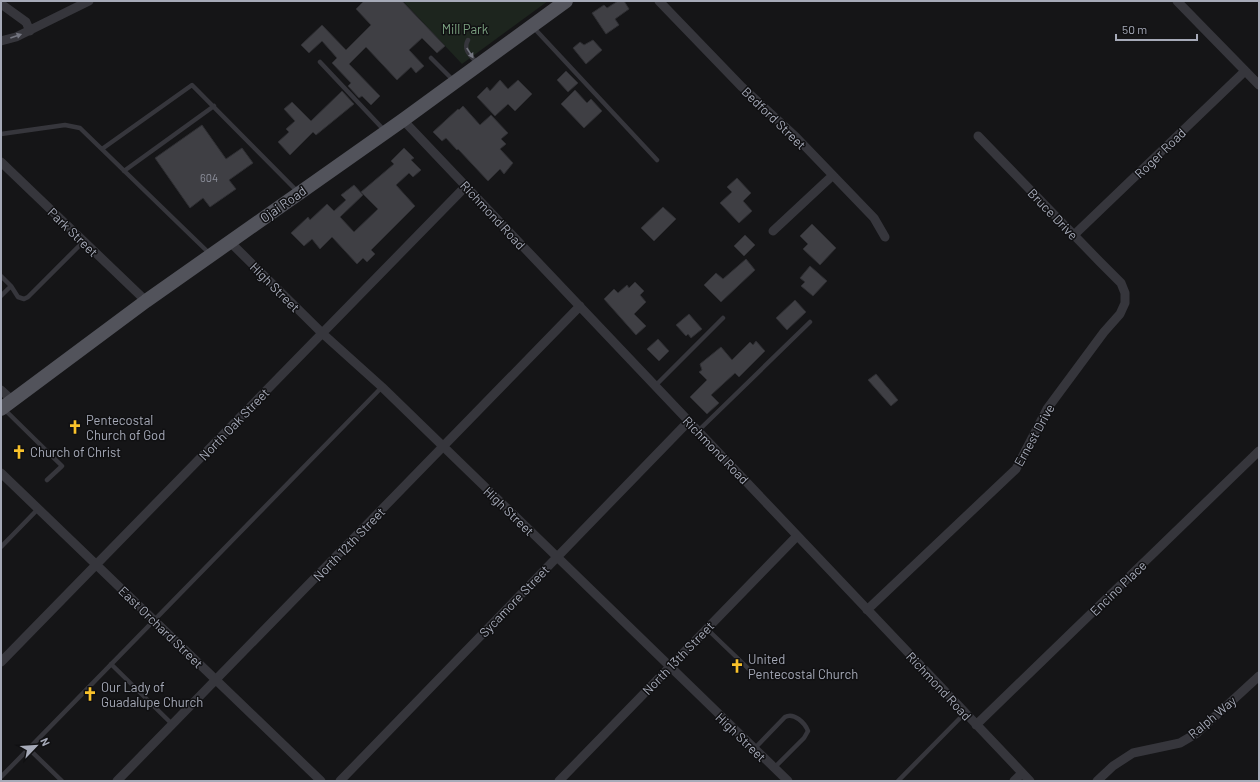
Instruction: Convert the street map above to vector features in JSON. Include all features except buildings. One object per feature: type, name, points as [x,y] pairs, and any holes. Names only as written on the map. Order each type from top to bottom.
[{"type":"main road","name":"Ojai Road","points":[[6,406],[146,301],[403,120],[454,81],[566,1]]},
{"type":"street","points":[[1,41],[30,31],[89,1]]},
{"type":"street","name":"Bedford Street","points":[[659,1],[742,87],[796,137],[874,218],[885,237]]},
{"type":"street","points":[[1177,1],[1259,85]]},
{"type":"street","points":[[1,4],[26,22],[30,31]]},
{"type":"street","name":"Roger Road","points":[[1074,235],[1245,71]]},
{"type":"street","name":"Richmond Road","points":[[403,120],[1030,781]]},
{"type":"street","name":"Bruce Drive","points":[[978,136],[1112,272],[1121,283],[1125,293]]},
{"type":"street","name":"Park Street","points":[[1,162],[146,301]]},
{"type":"street","points":[[773,231],[832,176]]},
{"type":"street","name":"North Oak Street","points":[[1,662],[466,186]]},
{"type":"street","name":"High Street","points":[[230,242],[322,333],[382,387],[754,750],[788,781]]},
{"type":"street","name":"Ernest Drive","points":[[867,610],[1016,469],[1047,409],[1104,332],[1120,314],[1125,303],[1125,293]]},
{"type":"street","name":"North 12th Street","points":[[118,781],[580,306]]},
{"type":"street","points":[[1,390],[6,406]]},
{"type":"street","name":"Sycamore Street","points":[[340,781],[688,422]]},
{"type":"street","name":"Encino Place","points":[[976,725],[1259,451]]},
{"type":"street","name":"East Orchard Street","points":[[1,473],[321,781]]},
{"type":"street","name":"North 13th Street","points":[[559,781],[797,536]]},
{"type":"street","name":"Ralph Way","points":[[1097,781],[1114,766],[1133,753],[1180,742],[1197,733],[1259,676]]},
{"type":"street","points":[[1014,781],[1022,773]]},
{"type":"lane","points":[[532,26],[657,160]]},
{"type":"lane","points":[[468,40],[466,46],[467,50],[478,64]]},
{"type":"lane","points":[[431,58],[454,81]]},
{"type":"lane","points":[[320,62],[385,132]]},
{"type":"lane","points":[[102,150],[192,85],[298,193]]},
{"type":"lane","points":[[124,171],[214,106]]},
{"type":"lane","points":[[1,134],[65,125],[72,125],[80,128],[211,255]]},
{"type":"lane","points":[[1,276],[11,286],[18,297],[24,299],[28,297],[83,242]]},
{"type":"lane","points":[[1,296],[11,286]]},
{"type":"lane","points":[[655,386],[723,318]]},
{"type":"lane","points":[[698,431],[810,322]]},
{"type":"lane","points":[[1,777],[382,387]]},
{"type":"lane","points":[[6,406],[62,466],[47,480]]},
{"type":"lane","points":[[1,547],[38,509]]},
{"type":"lane","points":[[706,628],[754,674]]},
{"type":"lane","points":[[111,664],[173,725]]},
{"type":"lane","points":[[898,781],[965,713]]},
{"type":"lane","points":[[754,750],[789,715],[794,715],[807,727],[808,731],[804,738],[774,768]]},
{"type":"lane","points":[[29,749],[62,781]]},
{"type":"green space","name":"Mill Park","points":[[403,1],[548,1],[462,64]]},
{"type":"place","name":"Pentecostal Church of God","points":[[75,427]]},
{"type":"place","name":"Church of Christ","points":[[19,452]]},
{"type":"place","name":"United Pentecostal Church","points":[[737,666]]},
{"type":"place","name":"Our Lady of Guadalupe Church","points":[[90,694]]}]
